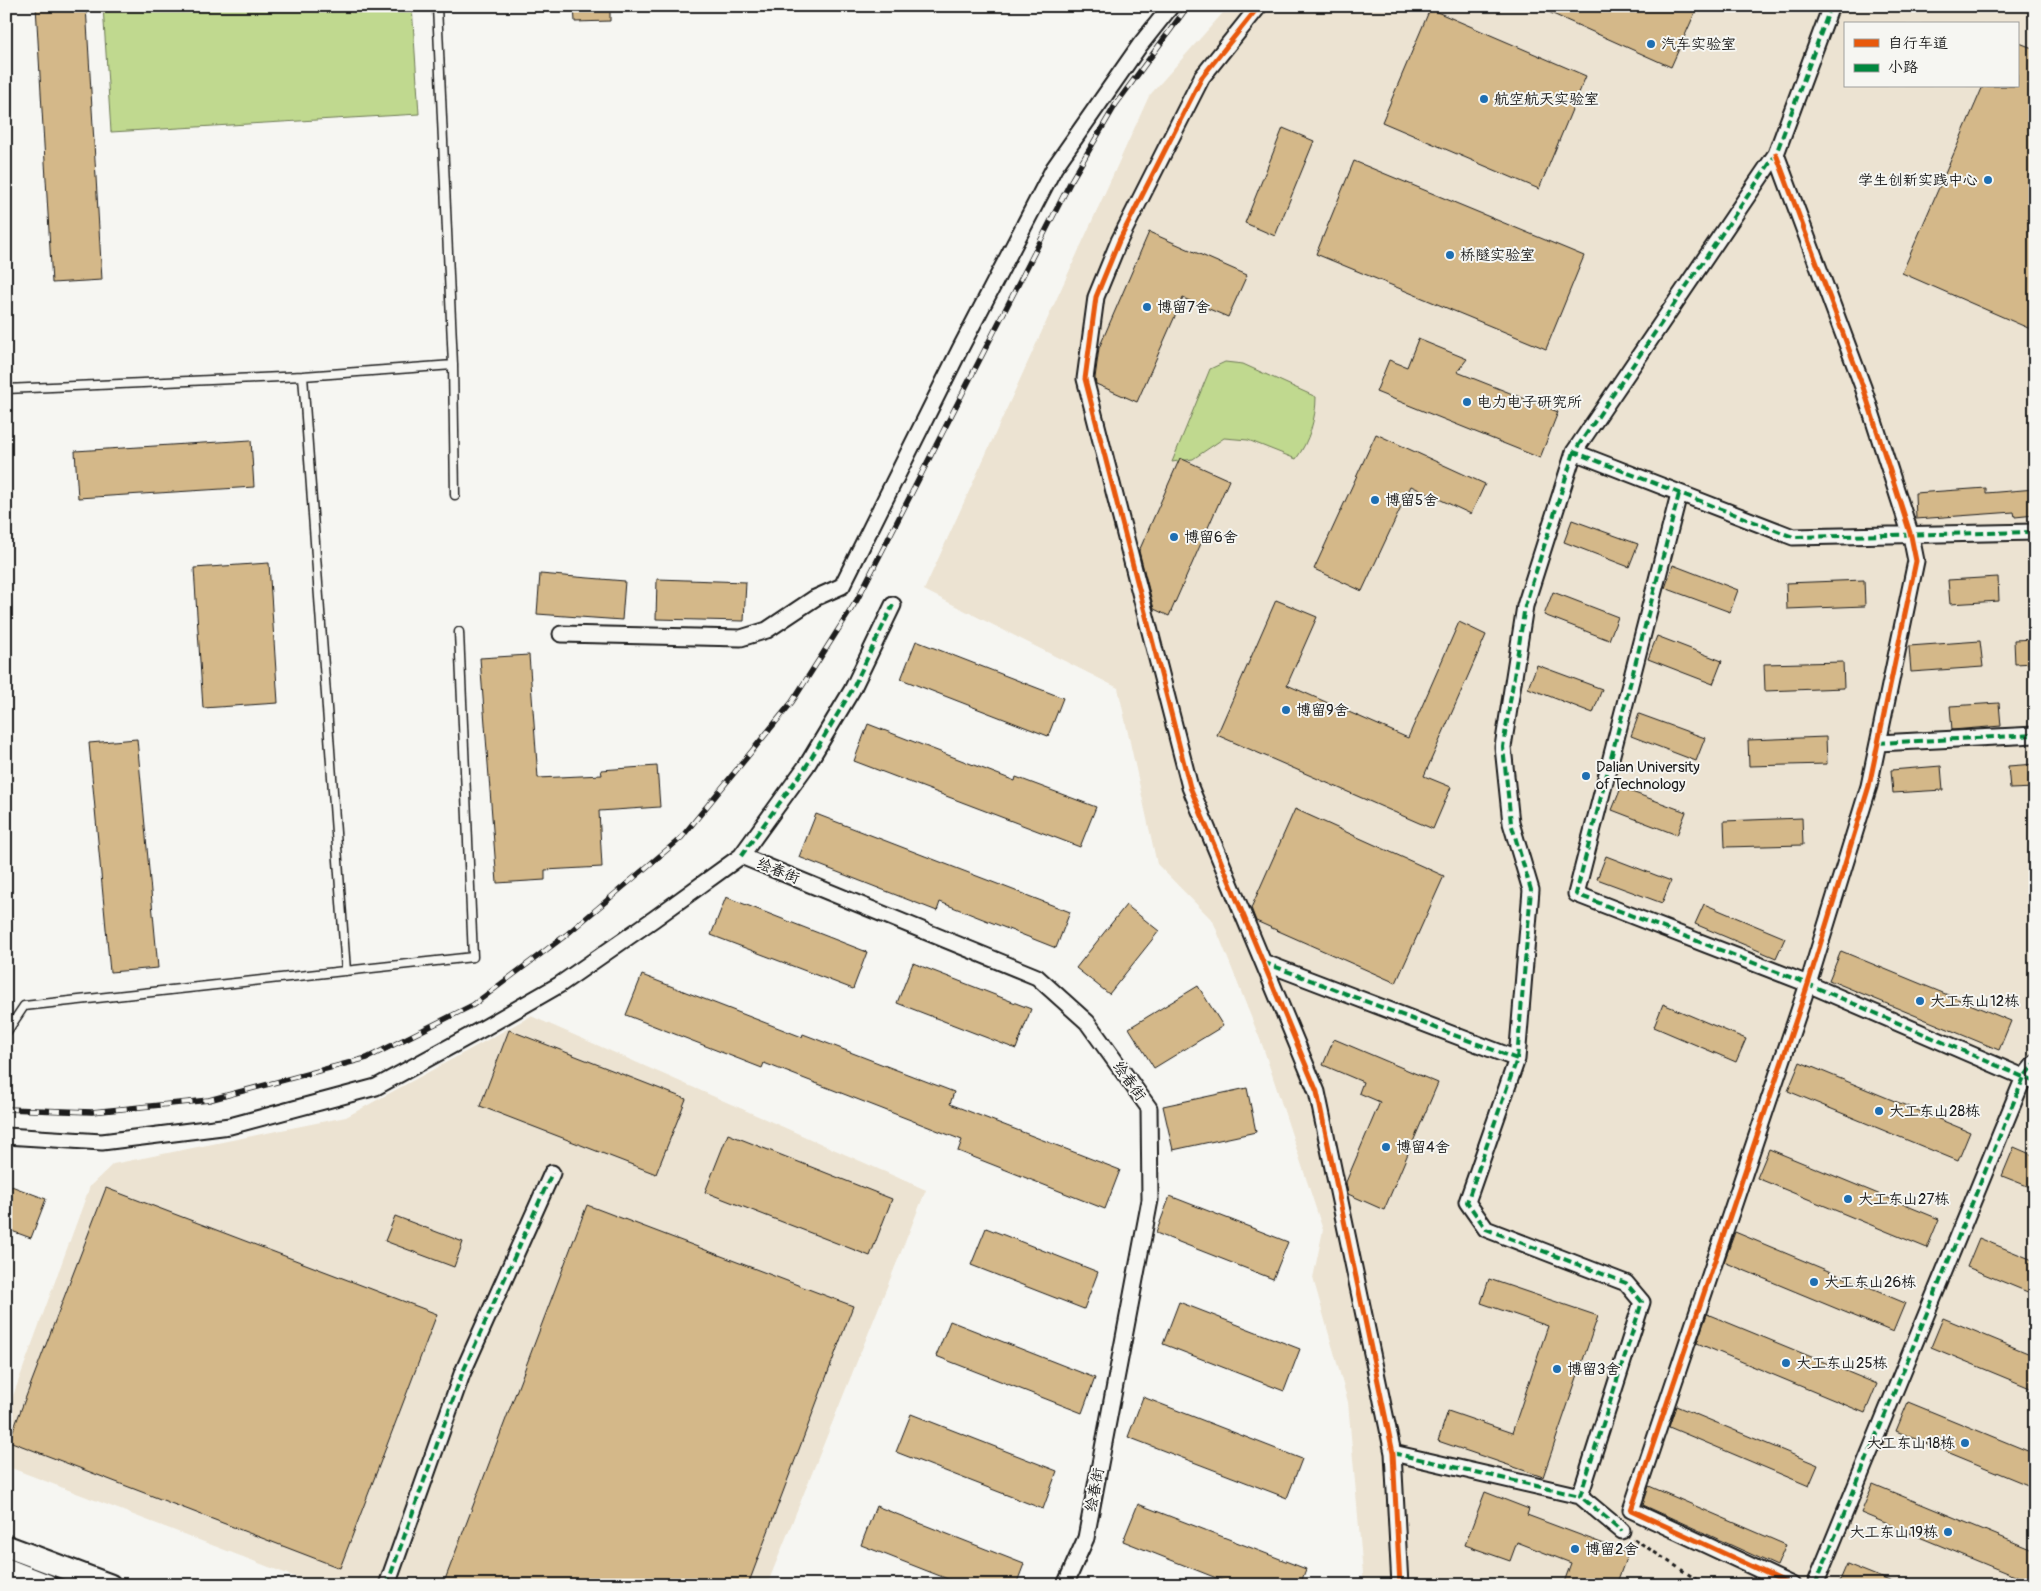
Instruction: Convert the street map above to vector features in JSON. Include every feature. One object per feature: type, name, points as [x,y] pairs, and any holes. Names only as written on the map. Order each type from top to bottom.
[{"type":"main road","points":[[6,1546],[110,1585]]},
{"type":"main road","points":[[6,1569],[47,1585]]},
{"type":"street","points":[[561,634],[741,638],[767,630],[815,598],[842,586],[960,349],[1054,168],[1140,45],[1171,6]]},
{"type":"street","points":[[1259,6],[1202,77],[1119,241],[1096,297],[1085,379],[1190,787],[1317,1092],[1392,1453],[1400,1585]]},
{"type":"street","points":[[1580,1496],[1642,1302],[1626,1283],[1486,1229],[1467,1202],[1517,1059],[1531,890],[1511,823],[1503,747],[1525,606],[1574,452],[1776,154],[1831,6]]},
{"type":"street","points":[[1776,154],[1862,387],[1911,536],[1916,561],[1869,786],[1808,984],[1631,1510],[1792,1585]]},
{"type":"street","points":[[1574,452],[1793,537],[2035,532]]},
{"type":"street","points":[[1680,494],[1576,894],[1808,984],[2029,1080]]},
{"type":"street","points":[[6,1136],[102,1142],[230,1126],[376,1087],[559,985],[741,856],[807,765],[852,690],[893,605]]},
{"type":"street","points":[[1878,743],[2035,735]]},
{"type":"street","name":"绘春街","points":[[741,856],[1037,977],[1087,1022],[1149,1108],[1150,1200],[1086,1538],[1065,1585]]},
{"type":"street","points":[[1263,962],[1517,1059]]},
{"type":"street","points":[[1815,1585],[2035,1063]]},
{"type":"street","points":[[387,1585],[462,1374],[552,1173]]},
{"type":"street","points":[[1392,1453],[1580,1496],[1622,1530]]},
{"type":"lane","points":[[437,6],[453,365],[455,495]]},
{"type":"lane","points":[[6,389],[303,376],[453,365]]},
{"type":"lane","points":[[303,376],[346,971]]},
{"type":"lane","points":[[6,1033],[24,1006],[473,957],[459,632]]},
{"type":"path","points":[[1622,1530],[1705,1585]]},
{"type":"shaded area","name":"Dalian University of Technology","points":[[1229,6],[2035,6],[2035,1585],[1364,1585],[1348,1402],[1313,1278],[1323,1230],[1263,1047],[1213,921],[1157,864],[1118,688],[924,590],[1149,96]]},
{"type":"shaded area","points":[[531,1016],[926,1190],[767,1585],[316,1585],[6,1466],[6,1415],[90,1186],[113,1164],[346,1117]]},
{"type":"green space","points":[[103,6],[412,6],[419,114],[111,132]]},
{"type":"green space","points":[[1225,362],[1243,364],[1316,397],[1311,430],[1305,445],[1296,459],[1248,440],[1224,438],[1193,459],[1172,462],[1210,369]]},
{"type":"building","points":[[36,6],[86,6],[102,280],[52,283]]},
{"type":"building","points":[[574,6],[610,6],[610,21],[575,22]]},
{"type":"building","name":"汽车实验室","points":[[1535,6],[1698,6],[1671,67]]},
{"type":"building","name":"航空航天实验室","points":[[1430,9],[1586,76],[1539,189],[1382,122]]},
{"type":"building","name":"学生创新实践中心","points":[[2018,42],[2035,49],[2035,331],[1902,273],[1982,88],[2018,88]]},
{"type":"building","points":[[1283,128],[1314,141],[1275,236],[1245,223]]},
{"type":"building","name":"桥隧实验室","points":[[1354,161],[1584,256],[1546,349],[1316,254]]},
{"type":"building","name":"博留7舍","points":[[1149,232],[1247,275],[1228,317],[1183,298],[1137,402],[1096,384],[1095,378],[1099,348]]},
{"type":"building","name":"电力电子研究所","points":[[1418,339],[1467,359],[1457,372],[1558,412],[1540,458],[1376,392],[1389,360],[1407,367]]},
{"type":"building","name":"博留5舍","points":[[1376,434],[1485,484],[1471,514],[1411,486],[1362,591],[1314,569]]},
{"type":"building","points":[[251,440],[254,487],[78,498],[75,451]]},
{"type":"building","name":"博留6舍","points":[[1180,458],[1229,480],[1169,616],[1154,609],[1139,551]]},
{"type":"building","points":[[1986,488],[1986,493],[2035,489],[2035,515],[2015,517],[2014,512],[1916,519],[1915,493]]},
{"type":"building","points":[[1572,520],[1638,544],[1629,567],[1564,542]]},
{"type":"building","points":[[269,563],[278,703],[203,708],[194,568]]},
{"type":"building","points":[[1673,565],[1738,590],[1730,612],[1665,588]]},
{"type":"building","points":[[540,574],[625,581],[622,620],[537,614]]},
{"type":"building","points":[[1998,577],[1999,601],[1950,604],[1948,580]]},
{"type":"building","points":[[657,579],[746,582],[744,621],[656,619]]},
{"type":"building","points":[[1864,580],[1865,606],[1787,609],[1786,583]]},
{"type":"building","points":[[1553,592],[1618,617],[1609,640],[1544,615]]},
{"type":"building","name":"博留9舍","points":[[1276,600],[1317,617],[1287,685],[1408,738],[1459,622],[1486,635],[1424,776],[1451,787],[1433,829],[1217,735]]},
{"type":"building","points":[[1657,636],[1722,661],[1713,684],[1648,659]]},
{"type":"building","points":[[2035,639],[2035,663],[2015,664],[2014,640]]},
{"type":"building","points":[[916,641],[1063,698],[1048,736],[901,679]]},
{"type":"building","points":[[1980,641],[1983,667],[1911,672],[1909,646]]},
{"type":"building","points":[[529,655],[538,778],[602,775],[601,770],[657,766],[660,807],[599,811],[602,867],[545,870],[545,880],[497,883],[480,658]]},
{"type":"building","points":[[1843,662],[1844,688],[1765,691],[1764,664]]},
{"type":"building","points":[[1537,665],[1602,689],[1593,713],[1528,688]]},
{"type":"building","points":[[1999,703],[2001,726],[1952,730],[1950,706]]},
{"type":"building","points":[[1639,714],[1705,738],[1696,761],[1631,736]]},
{"type":"building","points":[[868,724],[1015,781],[1016,777],[1096,807],[1080,847],[854,761]]},
{"type":"building","points":[[1826,737],[1827,764],[1749,766],[1748,740]]},
{"type":"building","points":[[137,739],[158,968],[110,972],[89,743]]},
{"type":"building","points":[[2035,764],[2035,788],[2010,789],[2008,766]]},
{"type":"building","points":[[1941,766],[1943,790],[1893,793],[1891,770]]},
{"type":"building","points":[[1621,788],[1686,812],[1677,835],[1612,810]]},
{"type":"building","points":[[1295,809],[1444,876],[1396,983],[1256,921],[1251,908]]},
{"type":"building","points":[[816,814],[1070,912],[1056,948],[940,902],[937,911],[799,857]]},
{"type":"building","points":[[1802,818],[1803,845],[1725,847],[1724,821]]},
{"type":"building","points":[[1606,856],[1671,881],[1662,903],[1597,879]]},
{"type":"building","points":[[726,897],[867,952],[853,989],[711,935]]},
{"type":"building","points":[[1704,904],[1785,938],[1776,958],[1695,924]]},
{"type":"building","points":[[1126,905],[1159,931],[1109,994],[1076,968]]},
{"type":"building","name":"大工东山12栋","points":[[1841,951],[2011,1021],[1999,1050],[1829,980]]},
{"type":"building","points":[[913,963],[1031,1009],[1016,1049],[897,1003]]},
{"type":"building","points":[[642,975],[802,1037],[803,1034],[954,1092],[950,1104],[1120,1170],[1105,1209],[958,1151],[962,1140],[764,1063],[762,1068],[626,1015]]},
{"type":"building","points":[[1198,986],[1223,1026],[1154,1068],[1129,1028]]},
{"type":"building","points":[[1663,1004],[1746,1039],[1736,1062],[1654,1027]]},
{"type":"building","points":[[509,1030],[686,1099],[656,1174],[480,1106]]},
{"type":"building","name":"博留4舍","points":[[1334,1039],[1438,1083],[1384,1210],[1348,1194],[1346,1182],[1380,1102],[1359,1093],[1363,1082],[1323,1065]]},
{"type":"building","name":"大工东山28栋","points":[[1800,1062],[1970,1132],[1958,1161],[1788,1091]]},
{"type":"building","points":[[1247,1088],[1256,1132],[1173,1150],[1163,1106]]},
{"type":"building","points":[[728,1134],[892,1199],[870,1256],[705,1192]]},
{"type":"building","points":[[2014,1147],[2035,1156],[2035,1189],[2002,1176]]},
{"type":"building","name":"大工东山27栋","points":[[1769,1149],[1939,1219],[1927,1248],[1757,1178]]},
{"type":"building","points":[[6,1184],[46,1199],[31,1238],[6,1229]]},
{"type":"building","points":[[106,1188],[437,1314],[340,1568],[9,1441]]},
{"type":"building","points":[[1170,1196],[1288,1242],[1273,1279],[1156,1233]]},
{"type":"building","points":[[587,1205],[853,1306],[748,1585],[443,1585]]},
{"type":"building","points":[[395,1216],[463,1242],[454,1267],[385,1241]]},
{"type":"building","points":[[986,1228],[1098,1272],[1084,1309],[971,1265]]},
{"type":"building","name":"大工东山26栋","points":[[1735,1232],[1905,1303],[1893,1332],[1724,1262]]},
{"type":"building","points":[[1979,1238],[2035,1261],[2035,1295],[1967,1267]]},
{"type":"building","name":"博留3舍","points":[[1489,1279],[1598,1316],[1543,1477],[1438,1441],[1448,1411],[1512,1433],[1548,1326],[1481,1303]]},
{"type":"building","points":[[1179,1302],[1300,1349],[1284,1391],[1163,1344]]},
{"type":"building","name":"大工东山25栋","points":[[1707,1314],[1877,1384],[1865,1413],[1697,1343]]},
{"type":"building","points":[[1943,1318],[2035,1356],[2035,1390],[1931,1347]]},
{"type":"building","points":[[950,1321],[1095,1378],[1082,1413],[936,1356]]},
{"type":"building","points":[[1143,1397],[1302,1459],[1287,1498],[1128,1437]]},
{"type":"building","name":"大工东山18栋","points":[[1908,1402],[2035,1454],[2035,1488],[1896,1431]]},
{"type":"building","points":[[1676,1406],[1818,1465],[1809,1486],[1669,1427]]},
{"type":"building","points":[[911,1414],[1057,1471],[1043,1509],[896,1452]]},
{"type":"building","name":"大工东山19栋","points":[[1873,1484],[2035,1551],[2035,1574],[2031,1583],[1861,1513]]},
{"type":"building","points":[[1649,1486],[1786,1545],[1777,1566],[1643,1505]]},
{"type":"building","points":[[1485,1492],[1529,1509],[1527,1515],[1628,1553],[1616,1585],[1563,1585],[1571,1563],[1517,1542],[1510,1561],[1465,1545]]},
{"type":"building","points":[[1138,1504],[1306,1569],[1300,1585],[1234,1585],[1123,1541]]},
{"type":"building","points":[[876,1506],[1024,1564],[1016,1585],[963,1585],[861,1545]]},
{"type":"building","points":[[1847,1564],[1897,1584],[1897,1585],[1838,1585]]},
{"type":"railway","points":[[6,1109],[92,1112],[209,1100],[367,1058],[473,1005],[566,935],[681,838],[792,702],[857,600],[1071,181],[1116,104],[1188,6]]},
{"type":"marked path","points":[[1831,6],[1776,154],[1574,452],[1793,537],[2035,532]]},
{"type":"marked path","points":[[1574,452],[1525,606],[1503,747],[1511,823],[1531,890],[1517,1059],[1467,1202],[1486,1229],[1626,1283],[1642,1302],[1580,1496],[1622,1531]]},
{"type":"marked path","points":[[1679,494],[1576,894],[1808,984],[2035,1082]]},
{"type":"marked path","points":[[741,856],[807,765],[852,690],[893,605]]},
{"type":"marked path","points":[[1878,743],[2035,735]]},
{"type":"marked path","points":[[1263,962],[1517,1059]]},
{"type":"marked path","points":[[1815,1585],[2024,1077],[2035,1063]]},
{"type":"marked path","points":[[387,1585],[462,1374],[552,1173]]},
{"type":"marked path","points":[[1393,1453],[1580,1496]]},
{"type":"cycle path","points":[[1259,6],[1202,77],[1119,241],[1096,297],[1085,379],[1190,787],[1317,1092],[1393,1453],[1400,1585]]},
{"type":"cycle path","points":[[1776,154],[1863,387],[1911,536],[1916,561],[1869,786],[1808,984],[1631,1510],[1792,1585]]},
{"type":"place","name":"汽车实验室","points":[[1651,44]]},
{"type":"place","name":"航空航天实验室","points":[[1484,99]]},
{"type":"place","name":"学生创新实践中心","points":[[1988,180]]},
{"type":"place","name":"桥隧实验室","points":[[1450,255]]},
{"type":"place","name":"博留7舍","points":[[1147,307]]},
{"type":"place","name":"电力电子研究所","points":[[1467,402]]},
{"type":"place","name":"博留5舍","points":[[1375,500]]},
{"type":"place","name":"博留6舍","points":[[1174,537]]},
{"type":"place","name":"博留9舍","points":[[1286,710]]},
{"type":"place","name":"Dalian University of Technology","points":[[1586,776]]},
{"type":"place","name":"大工东山12栋","points":[[1920,1001]]},
{"type":"place","name":"大工东山28栋","points":[[1879,1111]]},
{"type":"place","name":"博留4舍","points":[[1386,1147]]},
{"type":"place","name":"大工东山27栋","points":[[1848,1199]]},
{"type":"place","name":"大工东山26栋","points":[[1814,1282]]},
{"type":"place","name":"大工东山25栋","points":[[1786,1363]]},
{"type":"place","name":"博留3舍","points":[[1557,1369]]},
{"type":"place","name":"大工东山18栋","points":[[1965,1443]]},
{"type":"place","name":"大工东山19栋","points":[[1948,1532]]},
{"type":"place","name":"博留2舍","points":[[1575,1549]]}]
